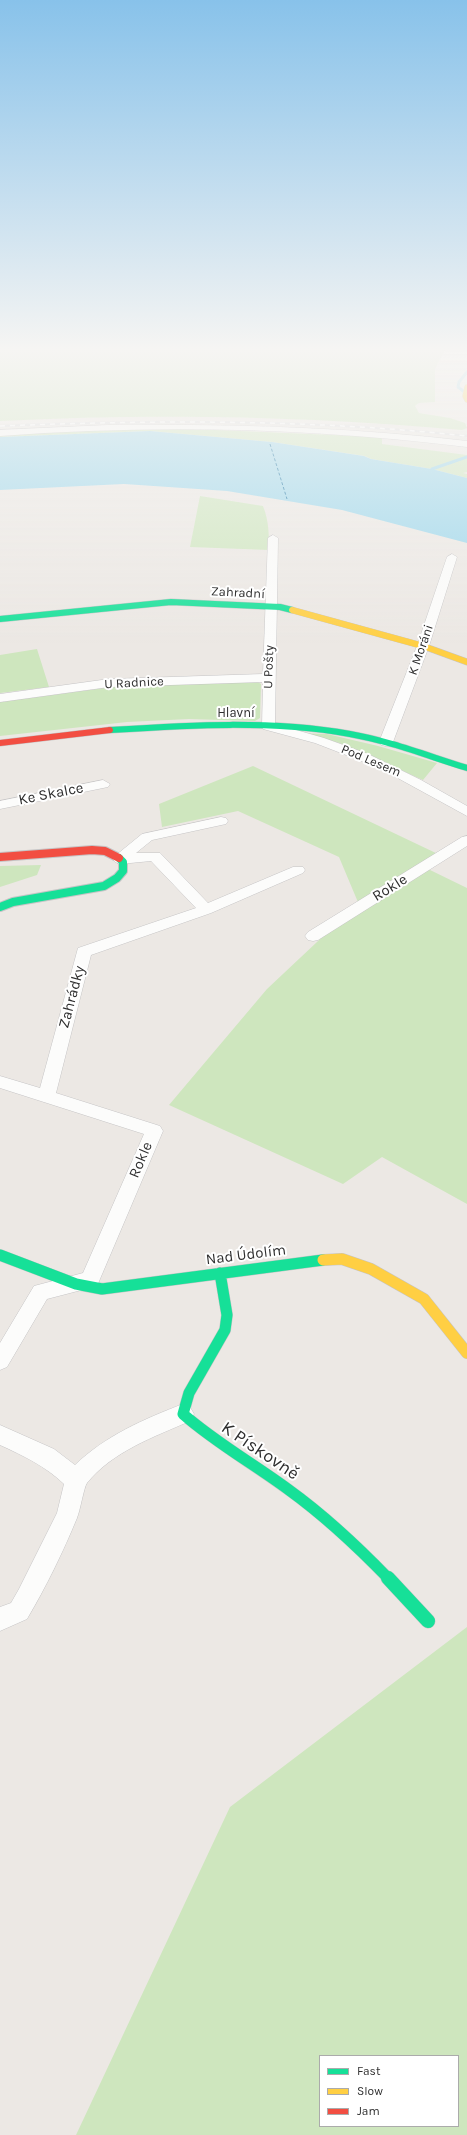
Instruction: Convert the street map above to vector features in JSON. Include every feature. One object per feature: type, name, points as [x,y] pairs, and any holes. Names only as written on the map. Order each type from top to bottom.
[{"type":"street","name":"U Pošty","points":[[268,726],[273,538]]},
{"type":"street","name":"K Moráni","points":[[386,742],[423,646],[452,557]]},
{"type":"street","name":"Zahradní","points":[[0,619],[171,602],[271,607],[291,610],[423,646],[467,662]]},
{"type":"street","name":"U Radnice","points":[[0,698],[109,683],[269,678]]},
{"type":"street","name":"Hlavní","points":[[0,742],[122,728],[173,726],[287,726],[350,734],[386,742],[467,768]]},
{"type":"street","name":"Pod Lesem","points":[[268,726],[326,742],[385,766],[421,784],[467,812]]},
{"type":"street","name":"Ke Skalce","points":[[0,805],[103,784]]},
{"type":"street","points":[[120,859],[147,837],[221,821]]},
{"type":"street","name":"Rokle","points":[[313,936],[467,840]]},
{"type":"street","points":[[0,857],[88,850],[113,854],[124,864],[124,870],[119,878],[109,885],[13,902],[0,907]]},
{"type":"street","points":[[120,859],[155,856],[206,910]]},
{"type":"street","name":"Zahrádky","points":[[46,1097],[84,952],[206,910],[298,870]]},
{"type":"street","points":[[0,1082],[46,1097]]},
{"type":"street","name":"Rokle","points":[[46,1097],[154,1131],[90,1280],[76,1284]]},
{"type":"street","name":"Nad Údolím","points":[[0,1254],[76,1284],[102,1289],[220,1272],[321,1260],[342,1259],[371,1269],[424,1299],[467,1353]]},
{"type":"street","points":[[0,1618],[19,1611],[27,1597],[67,1516],[73,1497],[75,1480],[96,1458],[118,1443],[183,1414],[189,1393],[225,1330],[227,1315],[220,1272]]},
{"type":"street","points":[[0,1360],[41,1292],[76,1284]]},
{"type":"street","name":"K Pískovně","points":[[183,1414],[195,1427],[253,1464],[304,1500],[340,1532],[428,1621]]},
{"type":"street","points":[[0,1435],[46,1456],[57,1463],[75,1480]]},
{"type":"green space","points":[[309,448],[410,448],[467,455],[467,472],[463,473],[467,474],[467,478],[432,469],[371,459],[365,456]]},
{"type":"green space","points":[[200,496],[263,506],[268,523],[269,550],[190,547]]},
{"type":"green space","points":[[37,649],[49,687],[0,693],[0,655]]},
{"type":"green space","points":[[256,681],[261,684],[260,718],[255,721],[189,719],[127,722],[0,736],[0,702],[119,686]]},
{"type":"green space","points":[[295,733],[327,734],[378,746],[437,763],[423,780],[339,743]]},
{"type":"green space","points":[[253,766],[440,855],[360,907],[339,857],[238,811],[162,827],[159,804]]},
{"type":"green space","points":[[41,865],[37,875],[0,887],[0,866]]},
{"type":"green space","points":[[428,869],[467,888],[467,1204],[382,1157],[343,1184],[169,1105],[267,989],[334,926]]},
{"type":"green space","points":[[467,1627],[467,2135],[76,2135],[230,1807]]},
{"type":"water","points":[[0,448],[309,448],[432,469],[467,478],[467,543],[342,510],[227,491],[124,484],[0,490]]},
{"type":"waterway","points":[[429,474],[432,469],[467,457]]},
{"type":"ferry route","points":[[271,448],[287,499]]},
{"type":"traffic: fast","points":[[0,619],[171,602],[280,607],[292,610]]},
{"type":"traffic: fast","points":[[110,730],[173,726],[287,726],[350,734],[386,742],[467,768]]},
{"type":"traffic: fast","points":[[0,907],[13,902],[104,886],[117,878],[123,871],[123,862],[119,858]]},
{"type":"traffic: fast","points":[[0,1255],[76,1284],[102,1289],[323,1260]]},
{"type":"traffic: fast","points":[[220,1273],[227,1315],[225,1330],[189,1393],[183,1414],[212,1438],[274,1479],[321,1515],[368,1559],[428,1621]]},
{"type":"traffic: slow","points":[[292,610],[423,646],[467,662]]},
{"type":"traffic: slow","points":[[323,1260],[342,1259],[371,1269],[424,1299],[467,1353]]},
{"type":"traffic: jam","points":[[0,743],[110,730]]},
{"type":"traffic: jam","points":[[0,857],[92,850],[105,851],[119,858]]}]
